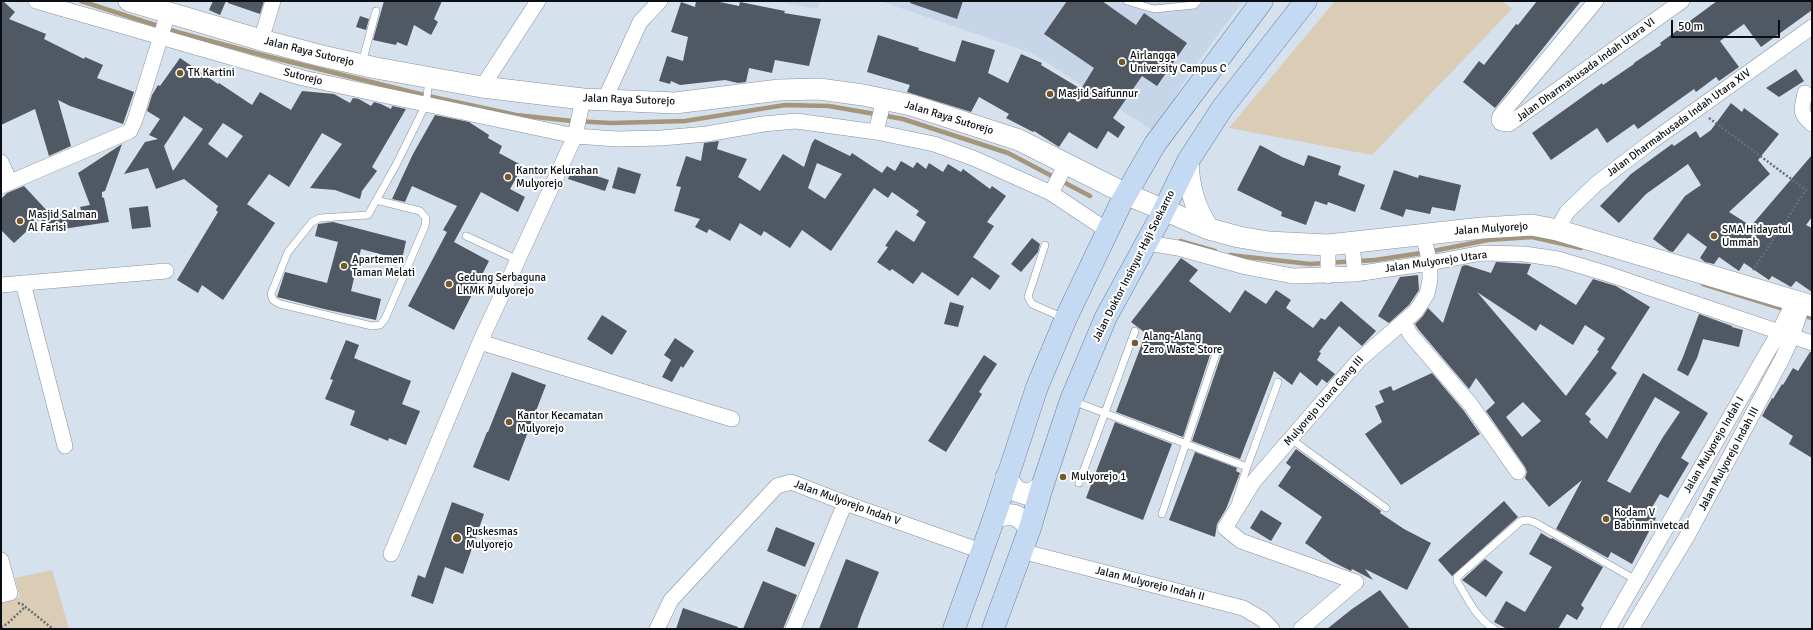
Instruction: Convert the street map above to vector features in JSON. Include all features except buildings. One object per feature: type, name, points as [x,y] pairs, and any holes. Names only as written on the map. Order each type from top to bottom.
[{"type":"main road","name":"Jalan Raya Sutorejo","points":[[129,1],[164,25],[261,40],[429,80],[482,87],[582,104],[605,100],[675,103],[779,90],[819,89],[883,103],[911,105],[1019,140],[1064,167],[1117,212],[1156,226]]},
{"type":"main road","points":[[954,629],[994,518],[1006,477],[1037,387],[1066,318],[1117,212],[1156,144],[1262,1]]},
{"type":"main road","name":"Jalan Doktor Insinyur Haji Soekarno","points":[[993,629],[1030,528],[1071,400],[1106,317],[1156,226],[1188,161],[1223,107],[1306,1]]},
{"type":"main road","points":[[1188,161],[1189,182],[1192,196],[1209,229]]},
{"type":"main road","name":"Jalan Mulyorejo","points":[[1156,226],[1209,229],[1239,237],[1268,242],[1301,245],[1328,260],[1352,247],[1482,228],[1532,225],[1557,230],[1742,285],[1800,306]]},
{"type":"main road","points":[[1006,477],[1016,491],[1029,495],[1042,487]]},
{"type":"main road","points":[[994,518],[1009,514],[1021,518],[1030,528]]},
{"type":"street","name":"Sutorejo","points":[[36,1],[164,25],[303,78],[576,133],[618,139],[661,138],[707,134],[763,124],[796,121],[877,128],[934,144],[973,158],[1052,191],[1117,212]]},
{"type":"street","points":[[261,40],[273,1]]},
{"type":"street","points":[[482,87],[538,1]]},
{"type":"street","points":[[605,100],[640,22],[660,1]]},
{"type":"street","name":"Jalan Dharmahusada Indah Utara VI","points":[[1596,1],[1500,116],[1499,120],[1501,123],[1509,124],[1682,1]]},
{"type":"street","points":[[1,162],[5,184],[130,131],[164,25]]},
{"type":"street","name":"Jalan Dharmahusada Indah Utara XIV","points":[[1557,230],[1567,212],[1596,184],[1812,27]]},
{"type":"street","points":[[1805,93],[1802,110],[1804,117],[1812,124]]},
{"type":"street","points":[[877,128],[883,103]]},
{"type":"street","points":[[391,554],[480,342],[576,133],[582,104]]},
{"type":"street","points":[[1052,191],[1064,167]]},
{"type":"street","name":"Jalan Mulyorejo Utara","points":[[1156,226],[1178,248],[1246,267],[1293,276],[1328,260],[1354,270],[1482,253],[1524,254],[1558,259],[1787,331],[1812,343]]},
{"type":"street","name":"Mulyorejo Utara Gang III","points":[[1301,629],[1356,582],[1241,541],[1225,528],[1254,482],[1359,360],[1416,311],[1427,294],[1430,280],[1429,259],[1423,237]]},
{"type":"street","points":[[1352,247],[1354,270]]},
{"type":"street","points":[[1,285],[166,270]]},
{"type":"street","points":[[23,283],[65,446]]},
{"type":"street","name":"Jalan Mulyorejo Indah III","points":[[1631,629],[1689,533],[1800,306]]},
{"type":"street","points":[[1404,322],[1410,334],[1471,405],[1518,472]]},
{"type":"street","name":"Jalan Mulyorejo Indah I","points":[[1608,629],[1669,522],[1787,331]]},
{"type":"street","points":[[480,342],[732,418]]},
{"type":"street","name":"Jalan Mulyorejo Indah V","points":[[657,629],[670,600],[777,486],[791,482],[845,503],[981,551]]},
{"type":"street","points":[[793,629],[845,503]]},
{"type":"street","points":[[1669,522],[1689,533]]},
{"type":"street","name":"Jalan Mulyorejo Indah II","points":[[1021,551],[1243,608],[1262,619],[1272,629]]},
{"type":"street","points":[[1,560],[10,593],[1,595]]},
{"type":"lane","points":[[1127,1],[1154,9],[1194,5],[1198,1]]},
{"type":"lane","points":[[361,65],[376,11]]},
{"type":"lane","points":[[376,200],[420,211],[426,218],[425,226],[385,319],[380,325],[372,326],[280,304],[273,300],[271,294],[288,252],[312,222],[320,218],[368,215],[376,200],[397,163],[427,102],[429,80]]},
{"type":"lane","points":[[466,236],[518,260]]},
{"type":"lane","points":[[1045,245],[1028,297],[1029,301],[1066,318]]},
{"type":"lane","points":[[1079,483],[1135,331]]},
{"type":"lane","points":[[1162,514],[1216,354]]},
{"type":"lane","points":[[1236,501],[1278,382]]},
{"type":"lane","points":[[1071,400],[1247,467]]},
{"type":"lane","points":[[1291,439],[1386,508]]},
{"type":"lane","points":[[1494,629],[1481,620],[1475,613],[1457,582],[1457,577],[1521,521],[1528,520],[1536,523],[1636,580]]},
{"type":"path","points":[[1698,109],[1806,190],[1742,285]]},
{"type":"path","points":[[1,627],[7,624],[25,607],[53,629]]},
{"type":"shaded area","points":[[775,1],[820,1],[818,9]]},
{"type":"shaded area","name":"Airlangga University Campus C","points":[[880,1],[1243,1],[1191,71],[1154,131],[1032,53]]},
{"type":"shaded area","points":[[1335,1],[1502,1],[1512,9],[1372,155],[1229,128]]},
{"type":"shaded area","points":[[52,570],[69,629],[1,629],[1,602],[20,597],[15,578]]},
{"type":"waterway","points":[[81,1],[177,32],[266,56],[428,96],[516,115],[572,121],[611,123],[685,121],[785,105],[829,106],[903,119],[1008,153],[1090,196]]},
{"type":"waterway","points":[[1230,255],[1310,264],[1375,260],[1428,252],[1488,240],[1532,237],[1581,248]]},
{"type":"waterway","points":[[1180,241],[1215,251]]},
{"type":"waterway","points":[[1703,284],[1787,310]]},
{"type":"waterway","points":[[1802,315],[1812,318]]},
{"type":"place","name":"Airlangga University Campus C","points":[[1122,62]]},
{"type":"place","name":"TK Kartini","points":[[180,73]]},
{"type":"place","name":"Masjid Saifunnur","points":[[1050,94]]},
{"type":"place","name":"Kantor Kelurahan Mulyorejo","points":[[508,177]]},
{"type":"place","name":"Masjid Salman Al Farisi","points":[[20,221]]},
{"type":"place","name":"SMA Hidayatul Ummah","points":[[1714,236]]},
{"type":"place","name":"Apartemen Taman Melati","points":[[344,266]]},
{"type":"place","name":"Gedung Serbaguna LKMK Mulyorejo","points":[[449,284]]},
{"type":"place","name":"Alang-Alang Zero Waste Store","points":[[1135,343]]},
{"type":"place","name":"Kantor Kecamatan Mulyorejo","points":[[509,422]]},
{"type":"place","name":"Mulyorejo 1","points":[[1063,477]]},
{"type":"place","name":"Kodam V Babinminvetcad","points":[[1606,519]]},
{"type":"place","name":"Puskesmas Mulyorejo","points":[[457,538]]}]
